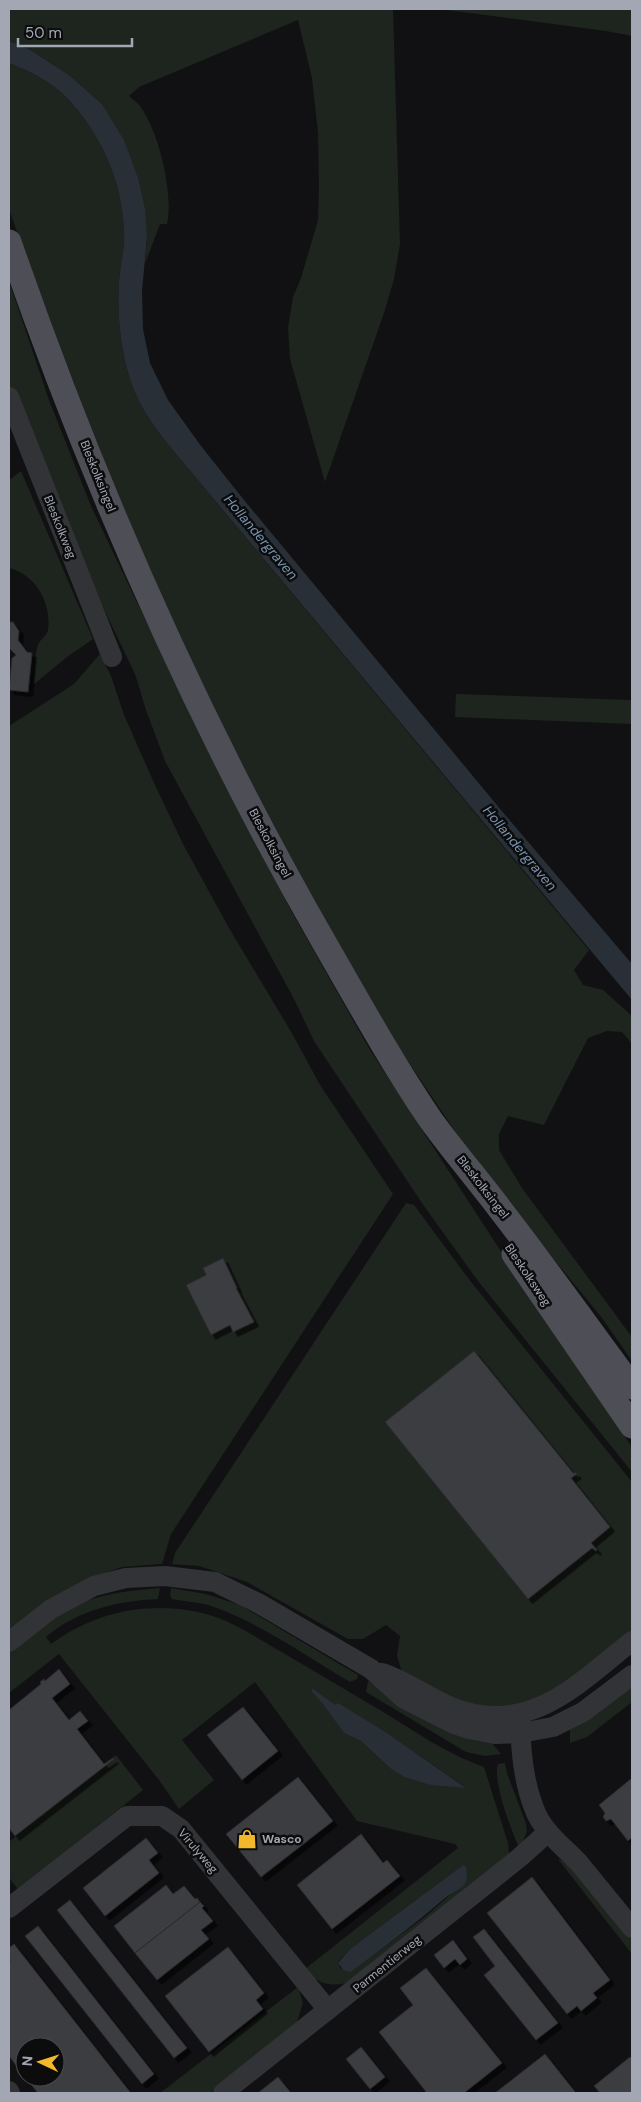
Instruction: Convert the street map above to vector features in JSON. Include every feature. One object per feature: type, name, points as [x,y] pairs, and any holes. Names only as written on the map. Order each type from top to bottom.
[{"type":"main road","name":"Bleskolksingel","points":[[9,242],[58,378],[144,587],[212,730],[299,899],[387,1051],[431,1120],[503,1213],[632,1388]]},
{"type":"main road","name":"Bleskolksweg","points":[[431,1120],[493,1222],[559,1322],[632,1426]]},
{"type":"street","name":"Bleskolkweg","points":[[9,397],[112,657]]},
{"type":"street","points":[[9,1642],[51,1609],[94,1586],[126,1578],[165,1576],[220,1584],[258,1603],[371,1669],[400,1679],[449,1706],[471,1714],[520,1724],[553,1727],[583,1712],[632,1676]]},
{"type":"street","points":[[520,1724],[574,1688],[632,1641]]},
{"type":"street","points":[[520,1724],[522,1756],[527,1786],[534,1809],[548,1832],[578,1862],[632,1928]]},
{"type":"street","name":"Virulyweg","points":[[9,1908],[127,1816],[162,1816],[181,1830],[328,2010]]},
{"type":"street","name":"Parmentierweg","points":[[224,2093],[519,1858],[548,1832]]},
{"type":"shaded area","points":[[9,9],[393,9],[400,244],[394,279],[384,313],[325,482],[290,359],[288,328],[293,297],[301,278],[318,220],[318,133],[312,78],[298,20],[139,87],[129,96],[140,106],[147,117],[159,147],[167,181],[169,212],[167,224],[160,224],[145,264],[147,237],[102,104],[69,75],[29,49],[9,41]]},
{"type":"shaded area","points":[[439,9],[632,9],[632,36],[606,31]]},
{"type":"shaded area","points":[[9,63],[40,78],[67,98],[92,130],[110,165],[117,184],[124,223],[124,243],[118,293],[122,343],[130,379],[148,417],[174,451],[589,950],[574,970],[583,985],[603,990],[632,1016],[632,1044],[622,1032],[607,1031],[588,1038],[544,1125],[508,1116],[499,1134],[499,1150],[522,1188],[632,1337],[632,1361],[602,1318],[484,1174],[378,1017],[347,966],[206,695],[138,546],[41,301],[9,209]]},
{"type":"shaded area","points":[[9,281],[49,400],[91,506],[186,705],[289,907],[370,1050],[560,1342],[632,1447],[632,1472],[478,1281],[424,1206],[314,1041],[294,999],[165,761],[135,674],[102,605],[9,388]]},
{"type":"shaded area","points":[[21,471],[93,639],[34,684],[37,650],[39,643],[48,630],[49,620],[44,600],[34,583],[27,576],[9,568],[9,480]]},
{"type":"shaded area","points":[[100,654],[111,676],[124,715],[183,844],[229,928],[293,1035],[320,1085],[393,1194],[171,1534],[162,1564],[122,1567],[98,1576],[9,1632],[9,726],[74,684]]},
{"type":"shaded area","points":[[456,694],[632,700],[632,724],[455,717]]},
{"type":"shaded area","points":[[406,1203],[414,1205],[468,1278],[632,1482],[632,1633],[591,1666],[528,1706],[465,1707],[402,1672],[397,1656],[400,1636],[386,1625],[363,1639],[348,1639],[247,1582],[199,1566],[172,1564],[175,1553]]},
{"type":"shaded area","points":[[160,1588],[158,1599],[128,1602],[99,1609],[71,1620],[46,1637],[51,1644],[87,1623],[125,1611],[145,1609],[186,1610],[216,1617],[235,1625],[433,1743],[484,1767],[508,1843],[509,1853],[505,1859],[352,1981],[326,1984],[315,1979],[305,1969],[458,1848],[455,1844],[357,1821],[255,1682],[182,1740],[214,1780],[179,1809],[159,1780],[59,1654],[9,1693],[9,1653],[57,1615],[94,1598]],"holes":[[[312,1688],[335,1706],[387,1733],[465,1787],[404,1777],[391,1769],[361,1741],[344,1733],[323,1703],[312,1692]],[[463,1865],[459,1890],[451,1894],[426,1916],[351,1972],[340,1968],[338,1962],[350,1949]]]},
{"type":"shaded area","points":[[171,1588],[206,1594],[240,1605],[358,1675],[357,1679],[350,1682],[284,1641],[231,1614],[209,1605],[172,1599],[170,1596]]},
{"type":"shaded area","points":[[368,1681],[413,1709],[491,1742],[501,1754],[485,1756],[466,1752],[366,1692]]},
{"type":"shaded area","points":[[632,1687],[632,1702],[587,1737],[570,1743],[570,1729]]},
{"type":"shaded area","points":[[116,1755],[143,1790],[18,1889],[9,1878],[9,1842]]},
{"type":"shaded area","points":[[505,1763],[526,1824],[527,1831],[520,1850],[500,1794],[497,1772],[498,1764]]},
{"type":"shaded area","points":[[558,1859],[570,1863],[632,1933],[632,1954]]},
{"type":"shaded area","points":[[298,1987],[303,2003],[297,2022],[210,2093],[160,2093]]},
{"type":"water","name":"Hollandergraven","points":[[9,41],[29,49],[69,75],[102,104],[124,140],[138,178],[145,209],[147,237],[142,291],[143,329],[150,363],[168,400],[201,446],[244,500],[501,810],[632,964],[632,1000],[174,451],[148,417],[130,379],[122,343],[118,293],[124,243],[124,223],[117,184],[110,165],[92,130],[67,98],[40,77],[9,63]]},
{"type":"water","points":[[312,1688],[335,1705],[338,1703],[387,1733],[466,1788],[431,1785],[404,1777],[391,1769],[361,1741],[344,1733],[312,1692]]},
{"type":"water","points":[[463,1865],[466,1867],[467,1876],[462,1887],[445,1898],[411,1927],[351,1972],[342,1968],[338,1963],[350,1949]]},
{"type":"building","points":[[9,622],[13,622],[19,631],[18,640],[27,652],[32,653],[28,692],[9,690],[12,658],[16,655],[9,648]]},
{"type":"building","points":[[223,1258],[254,1322],[233,1332],[230,1325],[211,1335],[186,1285],[206,1275],[203,1268]]},
{"type":"building","points":[[474,1351],[574,1474],[575,1472],[577,1474],[571,1478],[610,1527],[591,1543],[596,1551],[592,1548],[528,1599],[385,1422]]},
{"type":"building","points":[[59,1669],[70,1684],[52,1698],[69,1720],[80,1711],[88,1721],[77,1729],[104,1764],[114,1759],[15,1836],[9,1828],[9,1710],[41,1684],[40,1682],[44,1679],[45,1681]]},
{"type":"building","points":[[243,1707],[278,1751],[242,1780],[207,1735]]},
{"type":"building","points":[[298,1777],[333,1821],[261,1877],[226,1834]]},
{"type":"building","points":[[632,1778],[632,1837],[628,1841],[611,1819],[606,1821],[603,1817],[605,1813],[599,1805]]},
{"type":"building","points":[[361,1834],[383,1863],[387,1860],[400,1876],[332,1929],[297,1885]]},
{"type":"building","points":[[146,1838],[158,1853],[149,1860],[159,1873],[105,1916],[83,1888]]},
{"type":"building","points":[[532,1877],[610,1980],[593,1993],[597,1998],[581,2011],[577,2006],[567,2014],[487,1913]]},
{"type":"building","points":[[166,1885],[173,1894],[184,1886],[200,1902],[135,1953],[114,1926]]},
{"type":"building","points":[[70,1900],[187,2048],[174,2058],[57,1910]]},
{"type":"building","points":[[200,1902],[204,1906],[202,1908],[213,1921],[201,1930],[209,1939],[157,1980],[135,1953]]},
{"type":"building","points":[[38,1926],[154,2074],[142,2084],[25,1936]]},
{"type":"building","points":[[484,1929],[558,2023],[536,2040],[484,1975],[495,1966],[473,1937]]},
{"type":"building","points":[[453,1940],[467,1959],[460,1965],[455,1959],[444,1968],[434,1955]]},
{"type":"building","points":[[14,1944],[129,2093],[38,2093],[33,2087],[65,2087],[65,2037],[15,2037],[15,2064],[9,2056],[9,1948]]},
{"type":"building","points":[[228,1947],[264,1993],[256,2000],[263,2009],[209,2052],[165,1996]]},
{"type":"building","points":[[426,1968],[502,2063],[464,2093],[427,2093],[379,2032],[413,2005],[400,1988]]},
{"type":"building","points":[[361,2047],[385,2077],[370,2089],[346,2059]]},
{"type":"building","points":[[545,2054],[576,2093],[495,2093],[504,2086]]},
{"type":"building","points":[[630,2057],[632,2059],[632,2093],[600,2093],[594,2086]]},
{"type":"building","points":[[278,2077],[291,2093],[258,2093]]},
{"type":"place","name":"Wasco","points":[[247,1839]]}]
